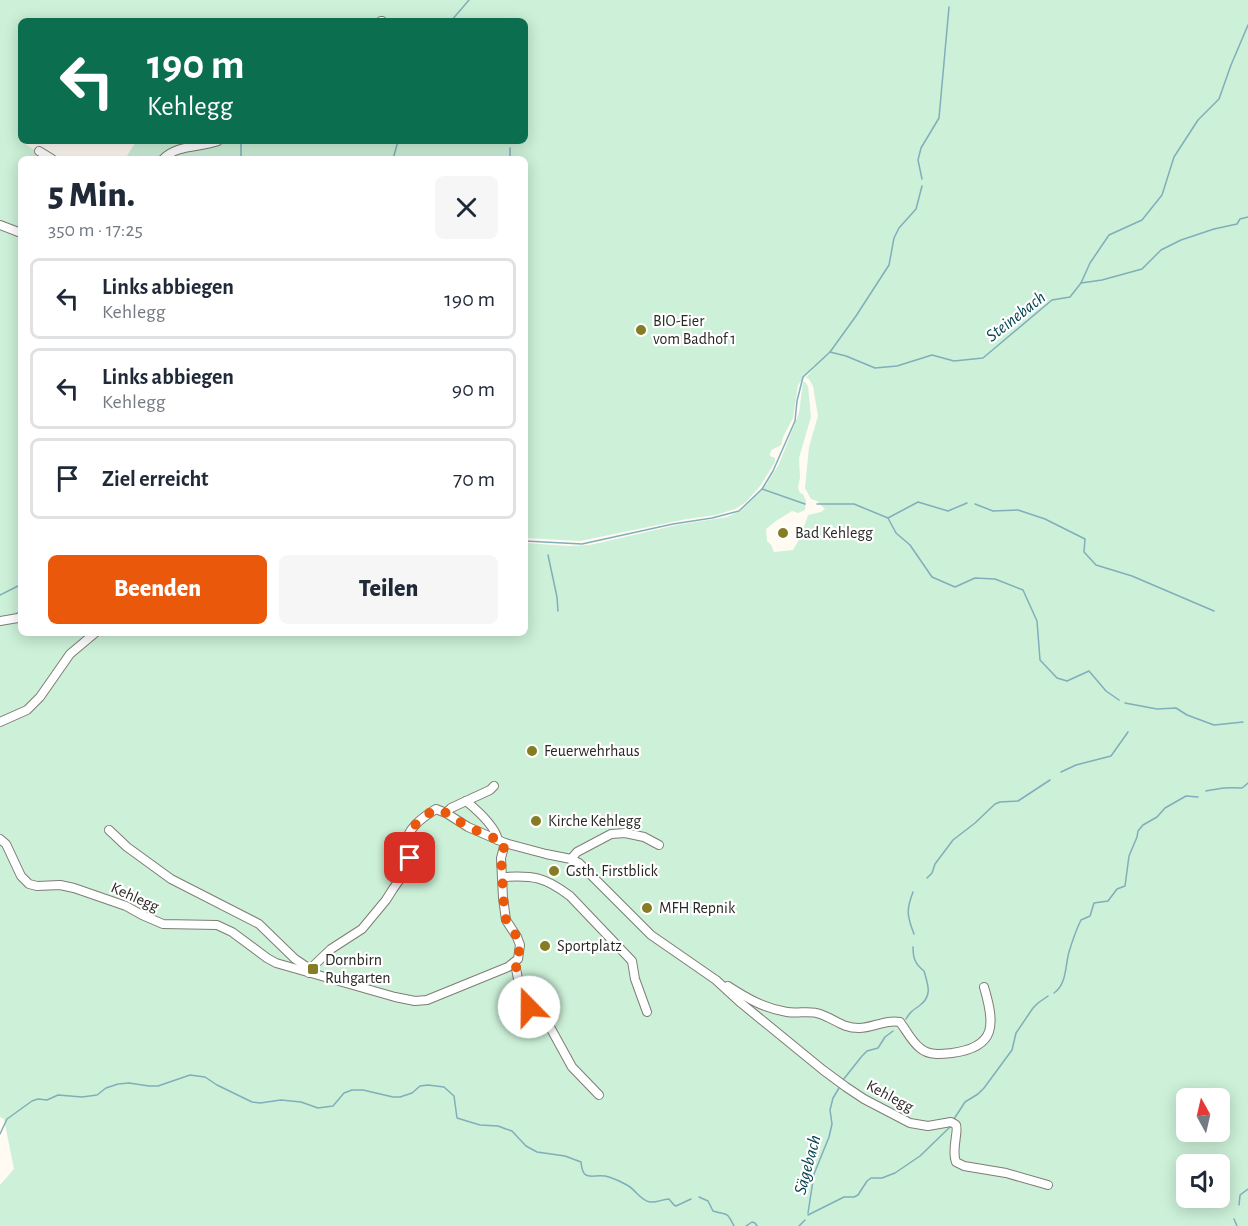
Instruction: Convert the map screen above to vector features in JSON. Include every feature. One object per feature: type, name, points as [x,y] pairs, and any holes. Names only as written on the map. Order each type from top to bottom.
[{"type":"street","points":[[166,156],[186,147],[202,144]]},
{"type":"street","points":[[39,151],[47,156]]},
{"type":"street","points":[[0,225],[18,232]]},
{"type":"street","points":[[0,621],[18,618]]},
{"type":"street","points":[[0,722],[27,710],[40,697],[70,654],[91,636]]},
{"type":"street","points":[[309,971],[331,948],[362,929],[386,900],[412,862],[406,844],[416,824],[436,809],[446,813],[451,808],[494,786]]},
{"type":"street","points":[[466,801],[482,815],[501,842],[506,920],[520,945],[518,959],[514,963],[523,997],[529,1007],[546,1021],[572,1067],[599,1095]]},
{"type":"street","name":"Kehlegg","points":[[446,813],[468,827],[501,842],[571,859],[585,869],[651,935],[716,980],[741,1004],[823,1070],[864,1099],[910,1123],[928,1126],[955,1123],[957,1132],[953,1150],[956,1162],[964,1166],[1006,1173],[1048,1185]]},
{"type":"street","name":"Kehlegg","points":[[109,830],[127,847],[171,879],[259,924],[309,971]]},
{"type":"street","points":[[571,859],[577,852],[611,834],[625,832],[644,837],[659,845]]},
{"type":"street","name":"Kehlegg","points":[[0,839],[6,844],[21,876],[29,884],[74,888],[126,906],[163,924],[217,925],[232,932],[267,958],[395,997],[418,1001],[434,998],[514,963]]},
{"type":"street","points":[[503,877],[525,876],[540,879],[570,896],[632,961],[635,978],[647,1012]]},
{"type":"street","name":"Kehlegg","points":[[716,980],[759,1005],[789,1012],[819,1013],[848,1027],[870,1027],[890,1021],[900,1022],[920,1048],[927,1052],[941,1054],[972,1049],[981,1044],[992,1021],[984,987]]},
{"type":"green space","points":[[0,0],[1248,0],[1248,1226],[0,1226],[0,1185],[14,1169],[4,1119],[0,1117],[0,726],[22,716],[67,662],[95,636],[528,636],[528,543],[590,545],[677,525],[727,517],[741,511],[766,485],[779,464],[799,413],[803,382],[808,386],[811,417],[799,458],[798,488],[806,501],[805,510],[798,513],[792,511],[766,529],[767,541],[774,552],[793,550],[801,536],[808,515],[825,509],[817,501],[811,499],[805,488],[809,447],[818,416],[813,386],[806,378],[814,365],[798,385],[793,418],[781,445],[771,451],[770,456],[775,458],[775,462],[761,485],[746,502],[735,509],[716,515],[580,541],[528,538],[528,156],[127,156],[134,144],[528,144],[528,18],[18,18],[18,144],[25,144],[43,156],[18,156],[18,636],[86,636],[54,670],[35,697],[24,708],[0,719]]},
{"type":"waterway","points":[[454,18],[469,0]]},
{"type":"waterway","name":"Steinebach","points":[[922,179],[918,160],[921,148],[939,118],[949,7]]},
{"type":"waterway","name":"Steinebach","points":[[830,352],[875,368],[897,366],[932,355],[954,361],[983,358],[1052,300],[1070,297],[1081,283],[1090,263],[1109,235],[1142,220],[1162,195],[1174,157],[1198,120],[1219,99],[1248,25]]},
{"type":"waterway","points":[[241,144],[241,156]]},
{"type":"waterway","points":[[394,156],[397,144]]},
{"type":"waterway","points":[[510,148],[510,156]]},
{"type":"waterway","name":"Steinebach","points":[[528,541],[582,544],[739,511],[762,489],[773,471],[795,421],[803,377],[830,352],[889,265],[894,238],[899,228],[916,209],[922,186]]},
{"type":"waterway","points":[[1081,283],[1142,269],[1161,250],[1181,240],[1237,224],[1240,219],[1248,217]]},
{"type":"waterway","points":[[762,489],[805,504]]},
{"type":"waterway","points":[[817,504],[854,504],[888,518],[918,502],[948,511],[967,503]]},
{"type":"waterway","points":[[975,504],[993,511],[1018,510],[1045,519],[1085,539],[1084,552],[1096,565],[1132,576],[1214,611]]},
{"type":"waterway","points":[[888,518],[896,533],[910,545],[932,577],[955,587],[975,578],[995,579],[1023,590],[1037,621],[1040,660],[1057,678],[1067,681],[1089,671],[1106,691],[1119,700]]},
{"type":"waterway","points":[[548,555],[558,611]]},
{"type":"waterway","name":"Steinebach","points":[[0,595],[18,586]]},
{"type":"waterway","points":[[1125,703],[1157,709],[1176,708],[1187,715],[1214,725],[1243,722]]},
{"type":"waterway","name":"Sägebach","points":[[1061,772],[1076,765],[1111,756],[1128,732]]},
{"type":"waterway","name":"Sägebach","points":[[927,878],[953,840],[995,804],[1018,801],[1050,780]]},
{"type":"waterway","points":[[1206,791],[1242,788],[1248,783]]},
{"type":"waterway","points":[[1054,993],[1063,980],[1069,952],[1081,920],[1090,916],[1094,903],[1108,901],[1117,889],[1125,886],[1129,856],[1138,831],[1165,808],[1186,796],[1198,797]]},
{"type":"waterway","name":"Sägebach","points":[[913,892],[908,913],[914,934]]},
{"type":"waterway","name":"Sägebach","points":[[906,1019],[928,994],[924,971],[915,960],[913,947]]},
{"type":"waterway","points":[[954,1119],[965,1102],[984,1088],[1012,1050],[1016,1033],[1033,1008],[1048,996]]},
{"type":"waterway","name":"Sägebach","points":[[843,1080],[867,1051],[878,1048],[885,1037],[893,1031]]},
{"type":"waterway","points":[[0,1134],[7,1119],[38,1099],[47,1100],[58,1095],[82,1097],[97,1095],[106,1088],[118,1084],[158,1086],[190,1075],[205,1077],[252,1102],[281,1100],[301,1102],[318,1108],[333,1106],[344,1093],[352,1090],[400,1097],[412,1093],[420,1086],[428,1085],[444,1087],[454,1096],[457,1118],[512,1131],[526,1146],[537,1152],[565,1156],[581,1162],[582,1169],[587,1176],[609,1177],[627,1185],[650,1202],[669,1199],[676,1206],[691,1199]]},
{"type":"waterway","name":"Sägebach","points":[[808,1213],[814,1174],[829,1137],[832,1124],[830,1110],[839,1088]]},
{"type":"waterway","points":[[808,1215],[844,1197],[858,1195],[871,1178],[882,1178],[895,1173],[920,1156],[950,1127]]},
{"type":"waterway","points":[[1239,1205],[1240,1195],[1248,1189]]},
{"type":"waterway","points":[[699,1197],[708,1201],[713,1211],[728,1216],[734,1226]]},
{"type":"waterway","points":[[1234,1219],[1237,1226]]},
{"type":"waterway","points":[[799,1226],[805,1220]]},
{"type":"waterway","points":[[746,1226],[752,1222],[757,1226]]},
{"type":"place","name":"BIO-Eier vom Badhof 1","points":[[641,330]]},
{"type":"place","name":"Bad Kehlegg","points":[[783,533]]},
{"type":"place","name":"Feuerwehrhaus","points":[[532,751]]},
{"type":"place","name":"Kirche Kehlegg","points":[[536,821]]},
{"type":"place","name":"Gsth. Firstblick","points":[[554,871]]},
{"type":"place","name":"MFH Repnik","points":[[647,908]]},
{"type":"place","name":"Sportplatz","points":[[545,946]]},
{"type":"place","name":"Dornbirn Ruhgarten","points":[[313,969]]},
{"type":"route","points":[[410,858],[406,844],[408,836],[416,824],[436,809],[468,827],[505,843],[501,858],[504,907],[506,920],[520,945],[518,959],[514,963],[521,994],[529,1007]]}]
